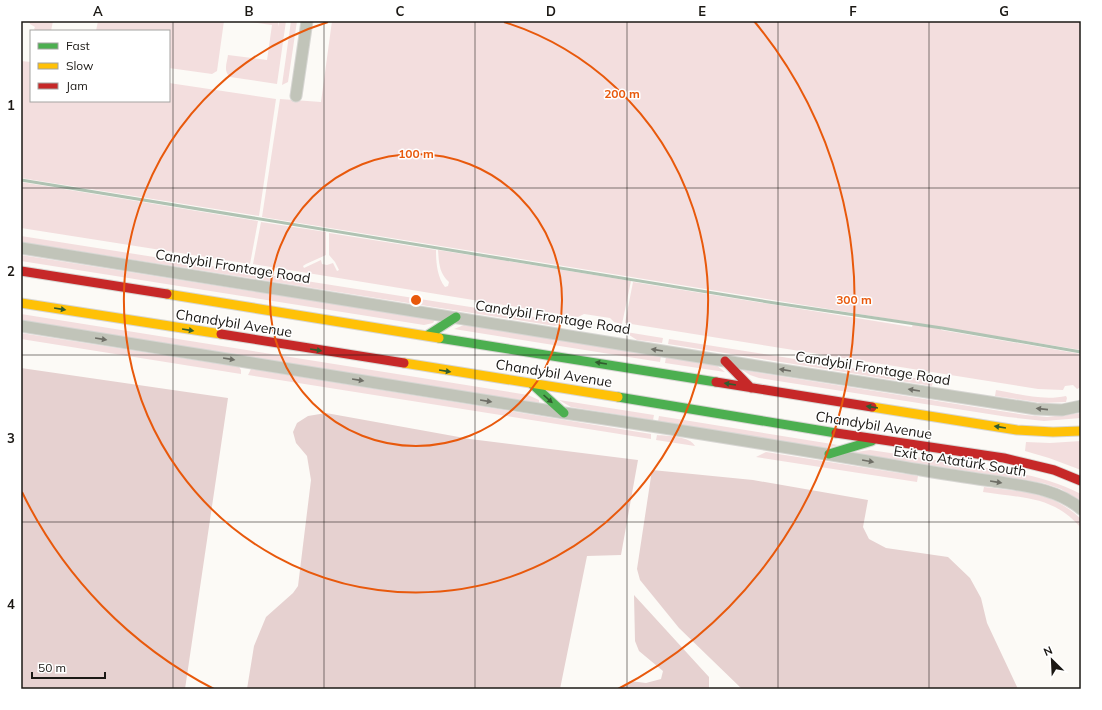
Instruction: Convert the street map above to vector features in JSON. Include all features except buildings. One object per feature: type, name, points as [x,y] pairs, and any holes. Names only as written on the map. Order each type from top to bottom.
[{"type":"main road","name":"Chandybil Avenue","points":[[21,271],[1017,430],[1053,432],[1081,431]]},
{"type":"main road","name":"Chandybil Avenue","points":[[21,303],[876,440],[1004,458],[1054,470],[1081,481]]},
{"type":"main road","points":[[428,335],[456,317]]},
{"type":"main road","points":[[725,361],[751,388]]},
{"type":"main road","points":[[532,384],[564,413]]},
{"type":"main road","points":[[829,454],[876,440]]},
{"type":"street","points":[[296,96],[307,21]]},
{"type":"street","name":"Candybil Frontage Road","points":[[21,248],[725,361],[1036,409],[1062,410],[1081,406]]},
{"type":"street","points":[[21,326],[829,454]]},
{"type":"street","name":"Exit to Atatürk South","points":[[829,454],[1030,487],[1047,491],[1065,498],[1081,509]]},
{"type":"shaded area","points":[[29,21],[53,21],[51,30],[35,30],[35,27],[30,24]]},
{"type":"shaded area","points":[[98,21],[224,21],[217,71],[212,74],[170,68],[170,30],[96,30]]},
{"type":"shaded area","points":[[244,21],[278,21],[278,27],[279,21],[286,21],[277,84],[230,77],[228,75],[226,67],[228,55],[267,60],[272,25]]},
{"type":"shaded area","points":[[291,21],[297,21],[288,82],[282,85]]},
{"type":"shaded area","points":[[332,21],[1081,21],[1081,350],[262,217],[280,99],[321,102]]},
{"type":"shaded area","points":[[21,61],[30,62],[30,102],[170,102],[170,83],[276,99],[259,216],[21,178]]},
{"type":"shaded area","points":[[21,182],[258,221],[250,264],[21,228]]},
{"type":"shaded area","points":[[261,222],[326,232],[326,255],[306,264],[303,266],[304,268],[321,260],[322,264],[327,265],[333,263],[337,271],[339,270],[329,255],[329,233],[436,250],[439,274],[445,287],[448,286],[449,282],[441,271],[438,250],[631,281],[622,324],[614,322],[610,318],[584,314],[578,317],[253,264]]},
{"type":"shaded area","points":[[21,236],[566,322],[555,326],[21,242]]},
{"type":"shaded area","points":[[21,255],[435,320],[433,323],[424,325],[21,261]]},
{"type":"shaded area","points":[[633,282],[912,327],[913,323],[941,328],[941,330],[1081,354],[1081,387],[1077,389],[1073,385],[1065,386],[1063,390],[1038,389],[625,323]]},
{"type":"shaded area","points":[[21,314],[528,395],[539,400],[539,403],[21,321]]},
{"type":"shaded area","points":[[464,325],[661,356],[660,362],[454,329]]},
{"type":"shaded area","points":[[626,332],[663,338],[662,343],[637,340]]},
{"type":"shaded area","points":[[21,333],[239,367],[241,374],[21,339]]},
{"type":"shaded area","points":[[669,339],[933,381],[932,386],[668,344]]},
{"type":"shaded area","points":[[666,357],[716,365],[725,372],[665,363]]},
{"type":"shaded area","points":[[21,368],[228,398],[185,689],[21,689]]},
{"type":"shaded area","points":[[251,369],[651,434],[651,439],[248,375]]},
{"type":"shaded area","points":[[742,370],[1026,415],[1047,417],[1081,413],[1081,418],[1044,421],[1008,417],[759,378]]},
{"type":"shaded area","points":[[996,390],[1031,396],[1049,398],[1066,396],[1067,398],[1066,402],[1043,403],[995,396]]},
{"type":"shaded area","points":[[559,400],[654,415],[653,420],[571,407]]},
{"type":"shaded area","points":[[326,413],[470,439],[638,460],[621,555],[587,556],[560,689],[247,689],[254,646],[266,617],[293,593],[298,586],[311,480],[307,456],[296,443],[293,432],[297,423],[308,416]]},
{"type":"shaded area","points":[[659,416],[838,445],[824,449],[658,421]]},
{"type":"shaded area","points":[[657,435],[684,438],[695,446],[656,440]]},
{"type":"shaded area","points":[[1081,441],[1081,470],[1025,451],[1026,442],[1050,443]]},
{"type":"shaded area","points":[[870,450],[1028,475],[1055,483],[1081,494],[1081,502],[1061,489],[1043,483],[850,453]]},
{"type":"shaded area","points":[[766,452],[918,476],[917,482],[756,457]]},
{"type":"shaded area","points":[[652,470],[753,480],[868,500],[863,527],[869,539],[886,548],[948,557],[970,578],[981,598],[987,623],[1018,689],[742,689],[679,628],[640,580],[637,569]]},
{"type":"shaded area","points":[[984,487],[1036,494],[1059,503],[1081,519],[1081,528],[1060,510],[1048,504],[1036,500],[983,492]]},
{"type":"shaded area","points":[[634,595],[709,677],[709,689],[621,689],[630,681],[646,683],[661,679],[663,671],[639,651],[635,641]]},
{"type":"waterway","points":[[21,180],[768,302],[942,328],[1081,352]]},
{"type":"traffic: fast","points":[[428,335],[456,317]]},
{"type":"traffic: fast","points":[[439,338],[716,382]]},
{"type":"traffic: fast","points":[[532,384],[564,413]]},
{"type":"traffic: fast","points":[[618,397],[836,433]]},
{"type":"traffic: fast","points":[[829,454],[872,441]]},
{"type":"traffic: slow","points":[[167,294],[439,338]]},
{"type":"traffic: slow","points":[[21,303],[221,334]]},
{"type":"traffic: slow","points":[[404,363],[618,397]]},
{"type":"traffic: slow","points":[[872,407],[1017,430],[1053,432],[1081,431]]},
{"type":"traffic: jam","points":[[21,271],[167,294]]},
{"type":"traffic: jam","points":[[221,334],[404,363]]},
{"type":"traffic: jam","points":[[725,361],[751,388]]},
{"type":"traffic: jam","points":[[716,382],[872,407]]},
{"type":"traffic: jam","points":[[836,433],[1004,458],[1054,470],[1081,481]]}]
